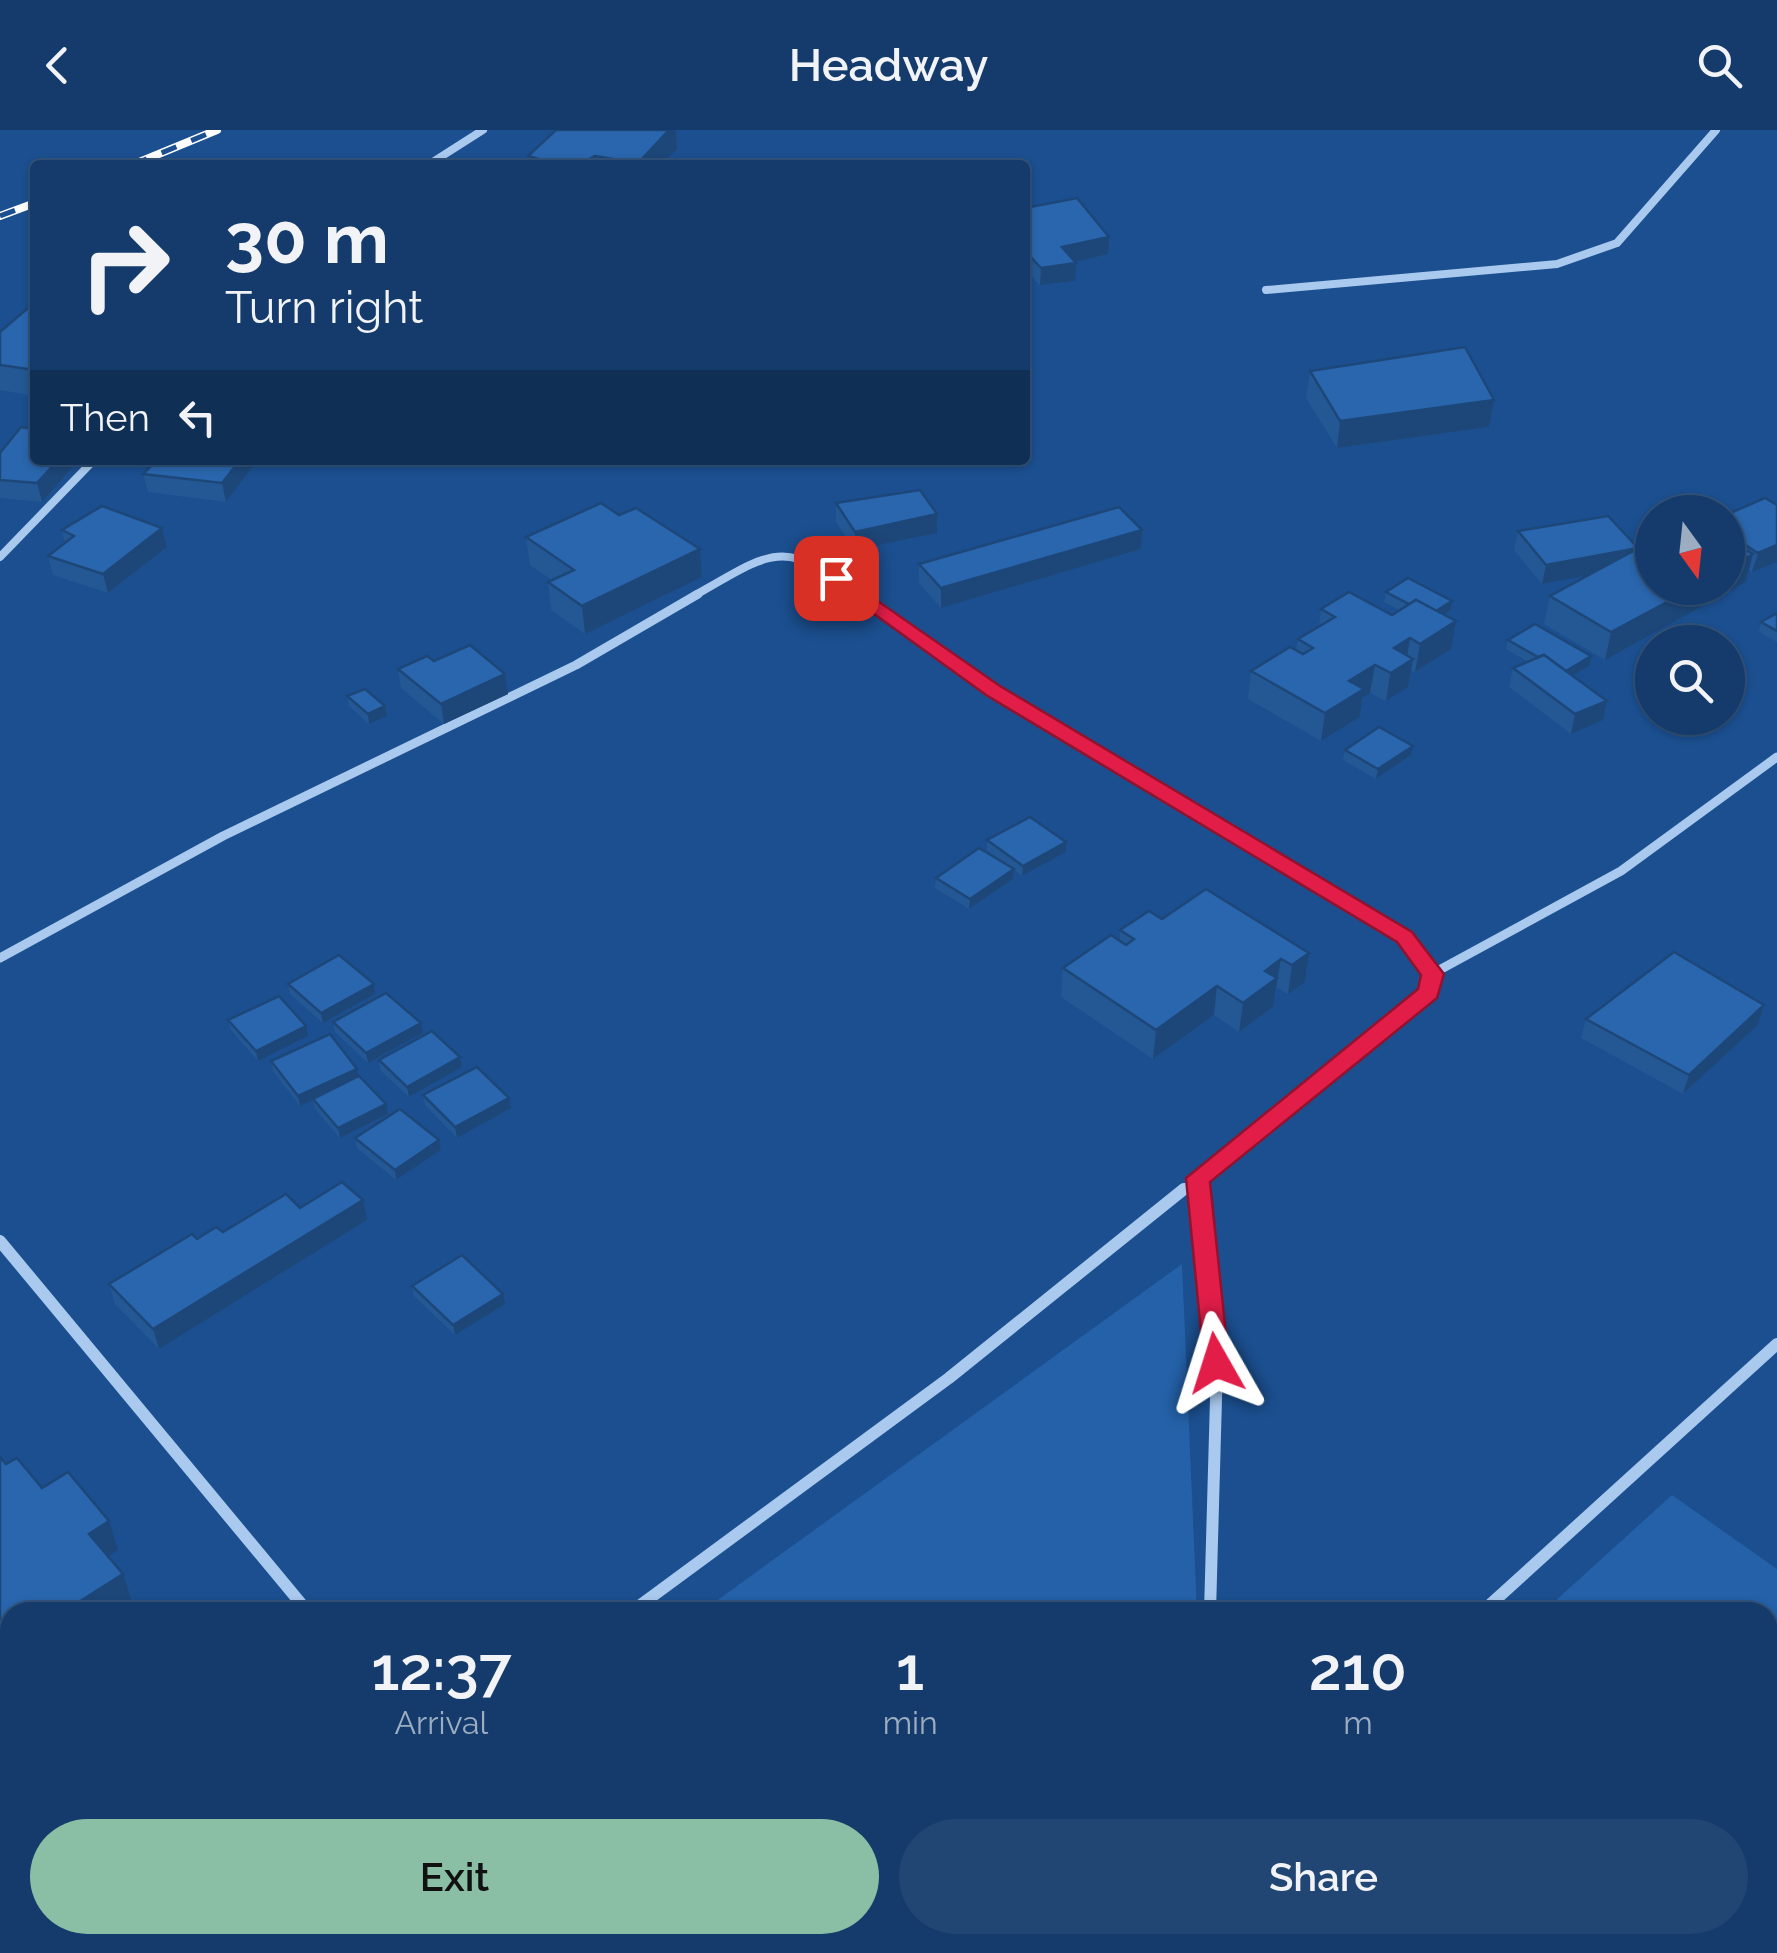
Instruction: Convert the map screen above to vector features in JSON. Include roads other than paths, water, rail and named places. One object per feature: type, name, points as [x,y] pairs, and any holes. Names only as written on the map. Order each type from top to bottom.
[{"type":"street","points":[[436,160],[483,130]]},
{"type":"street","points":[[1266,290],[1557,264],[1617,243],[1716,130]]},
{"type":"street","points":[[0,557],[89,465]]},
{"type":"street","points":[[0,958],[223,836],[576,665],[754,561],[780,554],[818,564],[1008,700],[1404,937],[1432,974],[1429,992],[949,1378],[645,1602]]},
{"type":"street","points":[[1432,974],[1621,871],[1777,757]]},
{"type":"street","points":[[1198,1178],[1216,1363],[1210,1602]]},
{"type":"street","points":[[0,1242],[300,1602]]},
{"type":"street","points":[[1493,1602],[1777,1344]]},
{"type":"railway","points":[[144,160],[217,130]]},
{"type":"railway","points":[[0,216],[30,205]]}]
